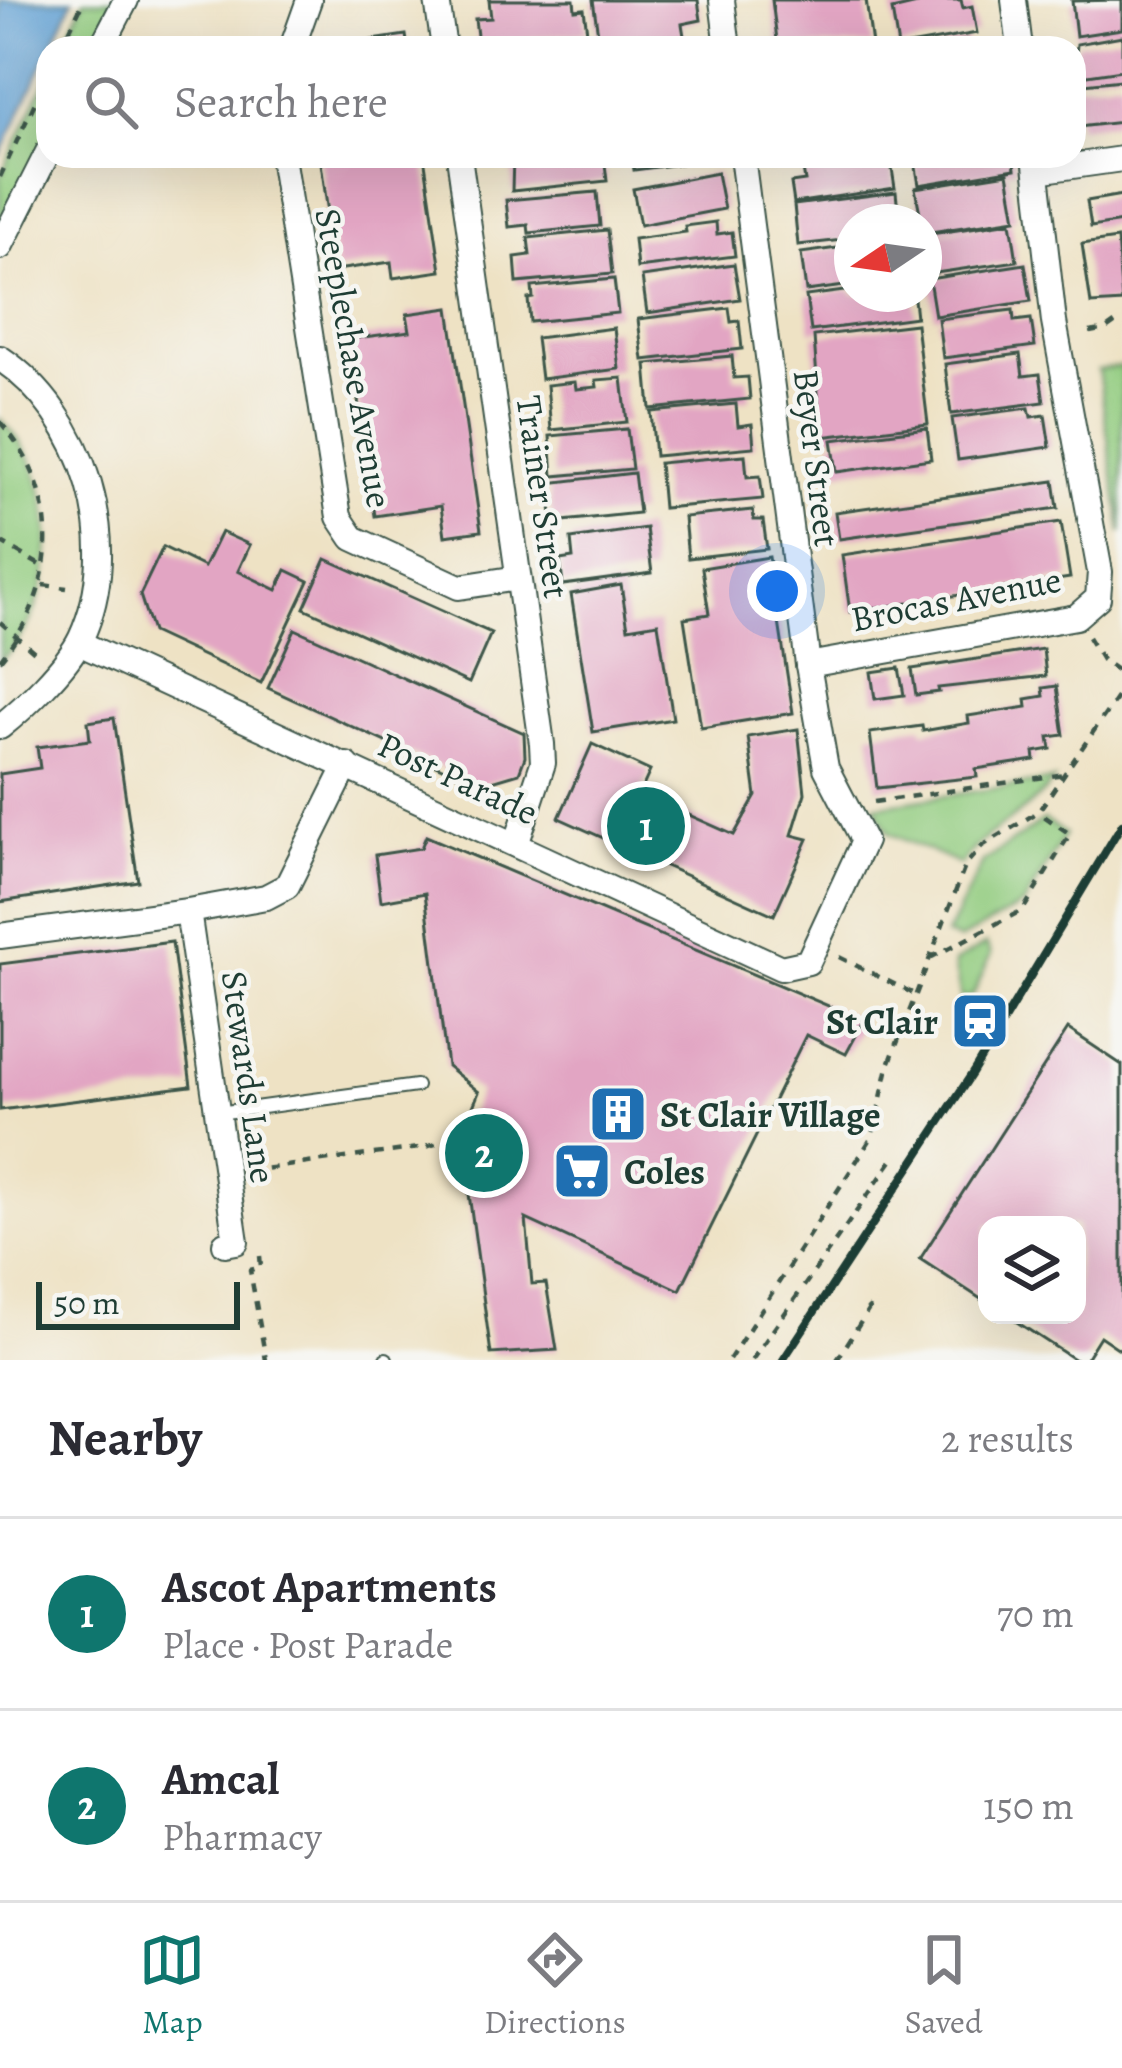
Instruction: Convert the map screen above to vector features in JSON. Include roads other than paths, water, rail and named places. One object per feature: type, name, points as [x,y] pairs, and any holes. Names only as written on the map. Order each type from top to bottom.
[{"type":"street","points":[[107,36],[125,0]]},
{"type":"street","points":[[296,36],[308,0]]},
{"type":"street","points":[[437,0],[442,36]]},
{"type":"street","points":[[722,0],[726,36]]},
{"type":"street","points":[[1014,0],[1018,36]]},
{"type":"street","points":[[1086,161],[1122,159]]},
{"type":"street","points":[[0,247],[40,168]]},
{"type":"street","name":"Steeplechase Avenue","points":[[284,168],[339,517],[353,538],[459,587],[518,578]]},
{"type":"street","name":"Trainer Street","points":[[461,168],[543,764],[516,845]]},
{"type":"street","name":"Beyer Street","points":[[744,168],[808,665],[826,768],[864,841],[808,962]]},
{"type":"street","name":"Brocas Avenue","points":[[808,665],[1076,617],[1098,598],[1100,572],[1054,322],[1036,168]]},
{"type":"street","points":[[0,358],[20,371],[66,428],[88,482],[98,544],[98,572],[79,643],[20,712],[0,727]]},
{"type":"street","name":"Post Parade","points":[[79,643],[781,968],[808,962]]},
{"type":"street","points":[[0,936],[266,897],[287,886],[347,765]]},
{"type":"street","name":"Stewards Lane","points":[[188,911],[236,1242],[225,1244]]},
{"type":"lane","points":[[218,1113],[416,1086]]},
{"type":"water","points":[[0,0],[73,0],[56,36],[36,36],[36,79],[0,156]]},
{"type":"railway","points":[[783,1360],[973,1072],[1122,824]]},
{"type":"place","name":"Ascot Apartments","points":[[646,826]]},
{"type":"place","name":"St Clair","points":[[980,1021]]},
{"type":"place","name":"St Clair Village","points":[[618,1114]]},
{"type":"place","name":"Amcal","points":[[484,1153]]},
{"type":"place","name":"Coles","points":[[582,1171]]}]
